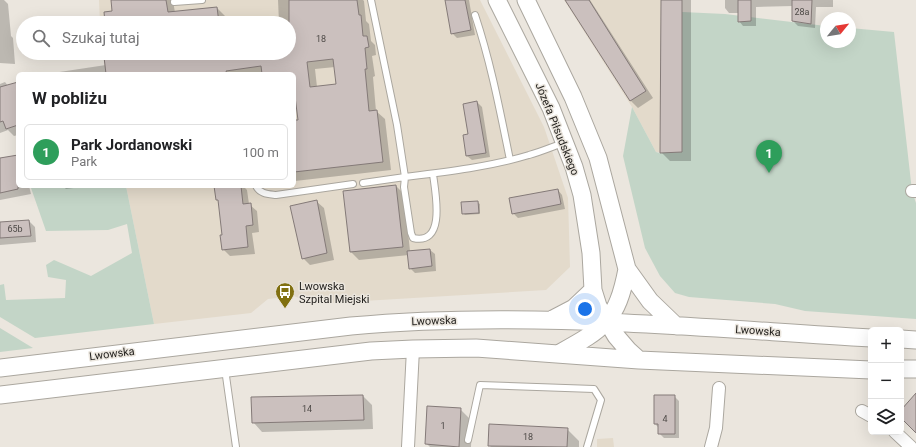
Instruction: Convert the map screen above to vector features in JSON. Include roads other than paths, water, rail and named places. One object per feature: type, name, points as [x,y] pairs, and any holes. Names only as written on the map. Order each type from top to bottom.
[{"type":"main road","name":"Józefa Piłsudskiego","points":[[497,0],[551,108],[565,143],[582,195],[591,253],[593,290],[598,306],[616,336],[639,360]]},
{"type":"main road","points":[[526,0],[573,97],[598,158],[627,269],[650,301],[676,326]]},
{"type":"main road","points":[[558,354],[584,340],[607,322],[621,295],[627,269]]},
{"type":"main road","points":[[552,319],[574,308],[593,290]]},
{"type":"main road","name":"Lwowska","points":[[0,368],[375,324],[489,319],[552,319],[868,338]]},
{"type":"main road","points":[[904,339],[916,340]]},
{"type":"main road","points":[[2,396],[371,351],[413,349],[476,348],[639,360],[868,370]]},
{"type":"main road","points":[[904,370],[916,369]]},
{"type":"street","points":[[408,447],[413,349]]},
{"type":"street","points":[[711,447],[716,428],[719,388]]},
{"type":"street","points":[[898,435],[911,447]]},
{"type":"lane","points":[[174,2],[202,0]]},
{"type":"lane","points":[[371,0],[397,125],[405,177],[404,187],[413,238],[424,238],[429,236],[432,232],[438,211],[433,174]]},
{"type":"lane","points":[[475,16],[490,66],[510,160]]},
{"type":"lane","points":[[363,183],[487,165],[529,156],[565,143]]},
{"type":"lane","points":[[257,188],[265,194],[276,195],[353,184]]},
{"type":"lane","points":[[225,368],[236,447]]},
{"type":"lane","points":[[468,440],[480,385],[594,389],[601,400],[588,447]]},
{"type":"place","name":"Park Jordanowski","points":[[769,173]]},
{"type":"place","name":"Lwowska Szpital Miejski","points":[[285,309]]}]
